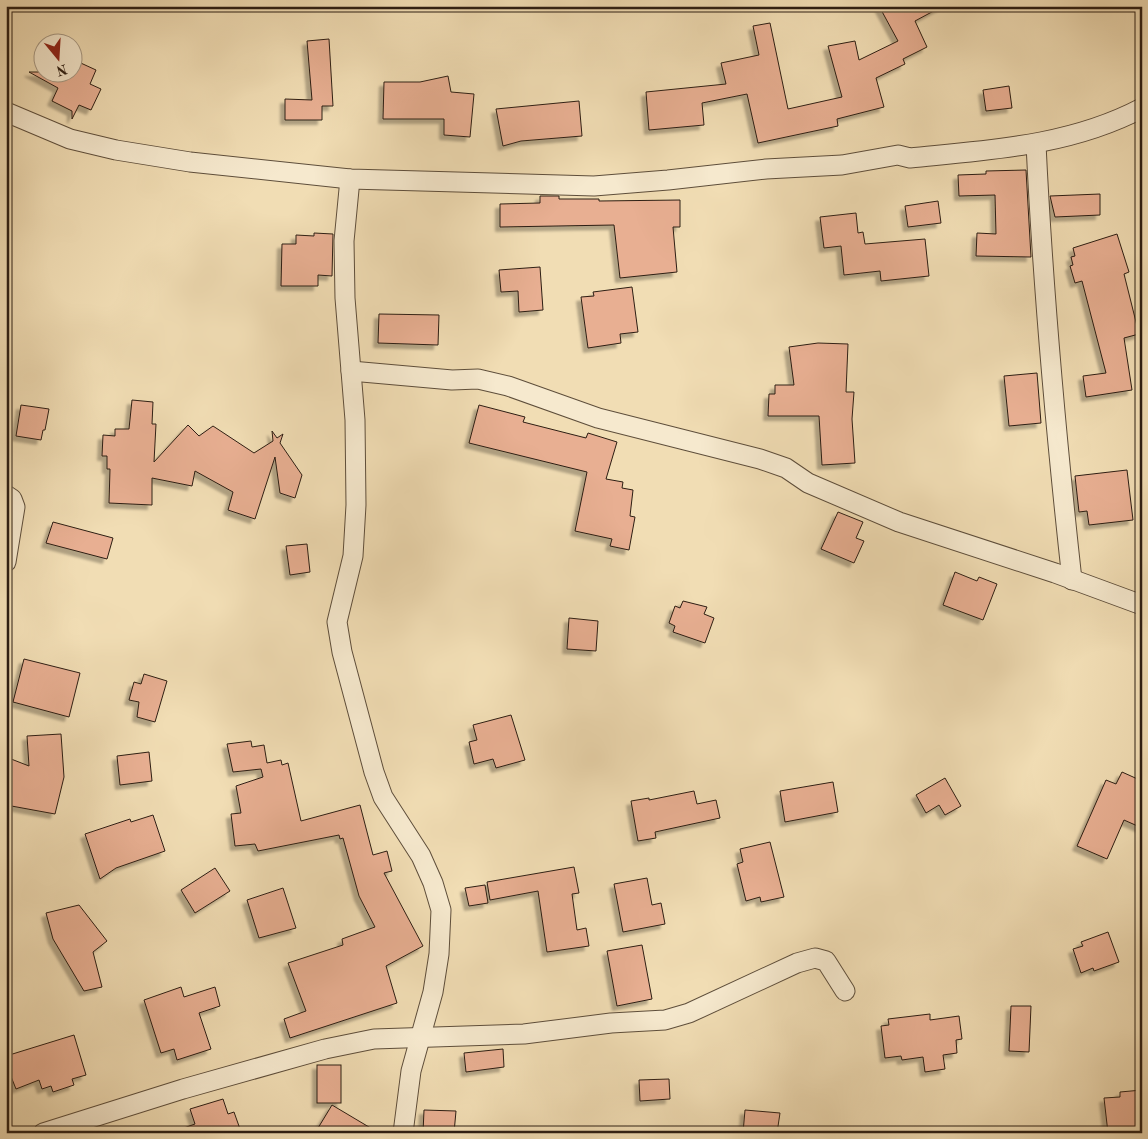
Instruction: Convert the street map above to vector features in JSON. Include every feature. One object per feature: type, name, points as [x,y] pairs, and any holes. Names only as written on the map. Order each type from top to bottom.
[{"type":"street","points":[[6,112],[70,139],[116,150],[190,162],[350,179],[594,186],[766,169],[842,165],[898,155],[910,158],[1036,144],[1078,133],[1142,108]]},
{"type":"street","points":[[1036,144],[1042,267],[1054,417],[1072,580]]},
{"type":"street","points":[[350,179],[344,241],[345,298],[355,420],[356,505],[353,556],[337,622],[342,652],[383,797],[421,856],[433,883],[441,910],[439,954],[433,992],[418,1039],[411,1071],[403,1133]]},
{"type":"street","points":[[351,371],[452,380],[478,379],[508,386],[598,418],[760,459],[786,468],[808,483],[900,522],[1142,605]]},
{"type":"street","points":[[6,496],[12,499],[15,507],[6,562]]},
{"type":"street","points":[[43,1133],[183,1089],[325,1050],[374,1039],[524,1034],[611,1023],[664,1020],[690,1013],[797,963],[815,958],[826,961],[845,990]]},
{"type":"building","points":[[879,6],[943,6],[915,21],[927,47],[903,59],[905,64],[876,78],[884,107],[837,119],[838,126],[758,143],[747,94],[702,103],[704,125],[649,130],[646,92],[726,84],[721,63],[759,55],[753,26],[770,23],[788,109],[842,97],[828,46],[855,41],[859,60],[898,41]]},
{"type":"building","points":[[329,39],[333,106],[322,106],[322,120],[285,120],[285,99],[312,100],[307,41]]},
{"type":"building","points":[[82,64],[96,70],[90,84],[101,89],[91,110],[79,105],[72,119],[72,111],[52,101],[58,88],[47,82],[82,82]]},
{"type":"building","points":[[448,76],[451,92],[474,94],[470,137],[444,135],[444,119],[383,119],[384,82],[420,82]]},
{"type":"building","points":[[1009,86],[1012,108],[986,111],[983,90]]},
{"type":"building","points":[[579,101],[582,136],[521,141],[503,146],[496,109]]},
{"type":"building","points":[[1026,170],[1031,257],[976,256],[977,233],[996,234],[995,195],[959,196],[958,175],[986,174],[986,171]]},
{"type":"building","points":[[1100,194],[1100,215],[1055,217],[1050,196]]},
{"type":"building","points":[[540,196],[559,196],[559,199],[599,199],[599,201],[680,200],[680,227],[673,227],[677,272],[620,278],[614,225],[500,227],[500,204],[540,203]]},
{"type":"building","points":[[938,201],[941,223],[908,227],[905,206]]},
{"type":"building","points":[[856,213],[858,233],[863,232],[865,244],[925,239],[929,276],[881,281],[880,271],[844,275],[841,246],[824,248],[820,217]]},
{"type":"building","points":[[314,233],[333,234],[332,276],[318,275],[318,286],[281,286],[282,244],[296,244],[296,235],[314,236]]},
{"type":"building","points":[[1117,234],[1129,272],[1124,274],[1139,334],[1124,338],[1132,390],[1086,397],[1083,376],[1106,373],[1082,281],[1075,283],[1070,266],[1073,265],[1071,257],[1075,256],[1073,248]]},
{"type":"building","points":[[540,267],[543,310],[519,312],[518,291],[501,292],[499,270]]},
{"type":"building","points":[[632,287],[638,332],[620,334],[621,343],[588,348],[581,297],[594,296],[593,292]]},
{"type":"building","points":[[379,314],[439,315],[438,345],[378,343]]},
{"type":"building","points":[[818,343],[848,344],[846,392],[854,392],[852,419],[855,463],[822,465],[819,416],[768,416],[769,394],[775,394],[775,385],[794,385],[789,347]]},
{"type":"building","points":[[1037,373],[1041,423],[1009,426],[1004,376]]},
{"type":"building","points":[[132,400],[153,402],[152,424],[156,424],[154,462],[188,425],[199,436],[213,426],[254,453],[273,441],[272,431],[277,438],[283,434],[280,443],[302,475],[295,498],[280,493],[275,457],[255,519],[228,510],[233,492],[195,471],[192,486],[152,478],[152,505],[109,503],[110,469],[107,469],[107,456],[102,456],[103,435],[115,436],[115,429],[129,429]]},
{"type":"building","points":[[21,405],[49,409],[41,440],[16,436]]},
{"type":"building","points":[[479,405],[525,417],[523,422],[586,438],[588,433],[617,442],[606,479],[623,482],[622,488],[633,490],[630,516],[635,517],[629,550],[610,546],[612,539],[575,531],[587,472],[469,443]]},
{"type":"building","points":[[1127,470],[1133,520],[1089,525],[1087,511],[1079,512],[1075,476]]},
{"type":"building","points":[[838,512],[863,522],[856,538],[864,541],[854,563],[821,549]]},
{"type":"building","points":[[53,522],[113,538],[107,559],[46,543]]},
{"type":"building","points":[[307,544],[310,572],[290,575],[286,546]]},
{"type":"building","points":[[955,572],[977,581],[979,577],[997,584],[983,620],[943,605]]},
{"type":"building","points":[[683,601],[707,607],[704,614],[714,618],[705,643],[673,632],[675,626],[669,623],[675,606],[680,608]]},
{"type":"building","points":[[569,618],[598,621],[596,651],[567,649]]},
{"type":"building","points":[[24,659],[80,673],[69,717],[13,702]]},
{"type":"building","points":[[144,674],[167,681],[155,722],[137,717],[139,702],[129,700],[134,682],[141,684]]},
{"type":"building","points":[[511,715],[525,760],[496,768],[493,759],[474,764],[469,742],[477,740],[473,725]]},
{"type":"building","points":[[61,734],[64,777],[55,814],[6,805],[6,757],[29,766],[27,736]]},
{"type":"building","points":[[251,741],[252,747],[264,745],[267,763],[281,760],[282,765],[288,763],[301,821],[360,805],[373,855],[387,851],[392,871],[384,873],[423,946],[386,966],[397,1003],[290,1038],[284,1019],[306,1011],[288,963],[343,945],[342,939],[375,927],[359,896],[343,838],[340,839],[339,835],[258,851],[255,844],[235,846],[231,814],[241,813],[236,786],[263,777],[261,769],[233,772],[227,744]]},
{"type":"building","points":[[149,752],[152,781],[120,785],[117,756]]},
{"type":"building","points":[[1122,772],[1142,781],[1142,828],[1124,820],[1107,859],[1077,846],[1106,780],[1116,784]]},
{"type":"building","points":[[945,778],[961,806],[945,815],[939,805],[926,813],[916,795]]},
{"type":"building","points":[[833,782],[838,812],[785,822],[780,791]]},
{"type":"building","points":[[694,791],[697,804],[716,800],[720,818],[655,832],[656,838],[638,841],[631,801],[649,798],[649,800]]},
{"type":"building","points":[[153,815],[165,851],[116,868],[100,879],[85,834],[130,819],[131,822]]},
{"type":"building","points":[[770,842],[784,897],[761,902],[760,897],[746,901],[737,864],[743,862],[740,849]]},
{"type":"building","points":[[574,867],[579,893],[572,894],[577,930],[586,928],[589,946],[547,952],[538,891],[490,900],[487,882]]},
{"type":"building","points":[[215,868],[230,891],[195,913],[181,890]]},
{"type":"building","points":[[647,878],[652,905],[661,903],[665,924],[623,932],[614,884]]},
{"type":"building","points":[[485,885],[488,903],[469,906],[465,888]]},
{"type":"building","points":[[283,888],[296,928],[259,938],[247,900]]},
{"type":"building","points":[[79,905],[107,941],[93,952],[102,987],[84,991],[53,939],[46,913]]},
{"type":"building","points":[[1108,932],[1119,962],[1094,971],[1093,968],[1081,973],[1073,949],[1083,946],[1081,942]]},
{"type":"building","points":[[642,945],[652,999],[617,1006],[607,951]]},
{"type":"building","points":[[181,987],[184,997],[215,987],[220,1006],[199,1013],[211,1049],[177,1060],[174,1049],[161,1053],[144,1000]]},
{"type":"building","points":[[1011,1006],[1031,1006],[1029,1052],[1009,1051]]},
{"type":"building","points":[[930,1014],[930,1020],[959,1016],[962,1039],[956,1040],[957,1053],[943,1055],[945,1069],[925,1072],[923,1057],[902,1060],[901,1056],[885,1058],[881,1026],[889,1025],[888,1019]]},
{"type":"building","points":[[74,1035],[86,1075],[72,1079],[74,1085],[53,1092],[51,1086],[42,1089],[39,1080],[16,1089],[6,1064],[6,1056]]},
{"type":"building","points":[[503,1049],[504,1067],[466,1072],[464,1053]]},
{"type":"building","points":[[317,1065],[341,1065],[341,1103],[317,1103]]},
{"type":"building","points":[[669,1079],[670,1099],[640,1101],[639,1080]]},
{"type":"building","points":[[1142,1090],[1142,1133],[1108,1133],[1104,1098],[1120,1097],[1120,1092]]},
{"type":"building","points":[[223,1099],[228,1114],[234,1112],[240,1129],[234,1131],[234,1133],[182,1133],[181,1129],[195,1124],[190,1109]]},
{"type":"building","points":[[332,1105],[379,1133],[315,1133]]},
{"type":"building","points":[[424,1110],[456,1111],[454,1133],[423,1133]]},
{"type":"building","points":[[745,1110],[780,1113],[777,1133],[743,1133]]}]
